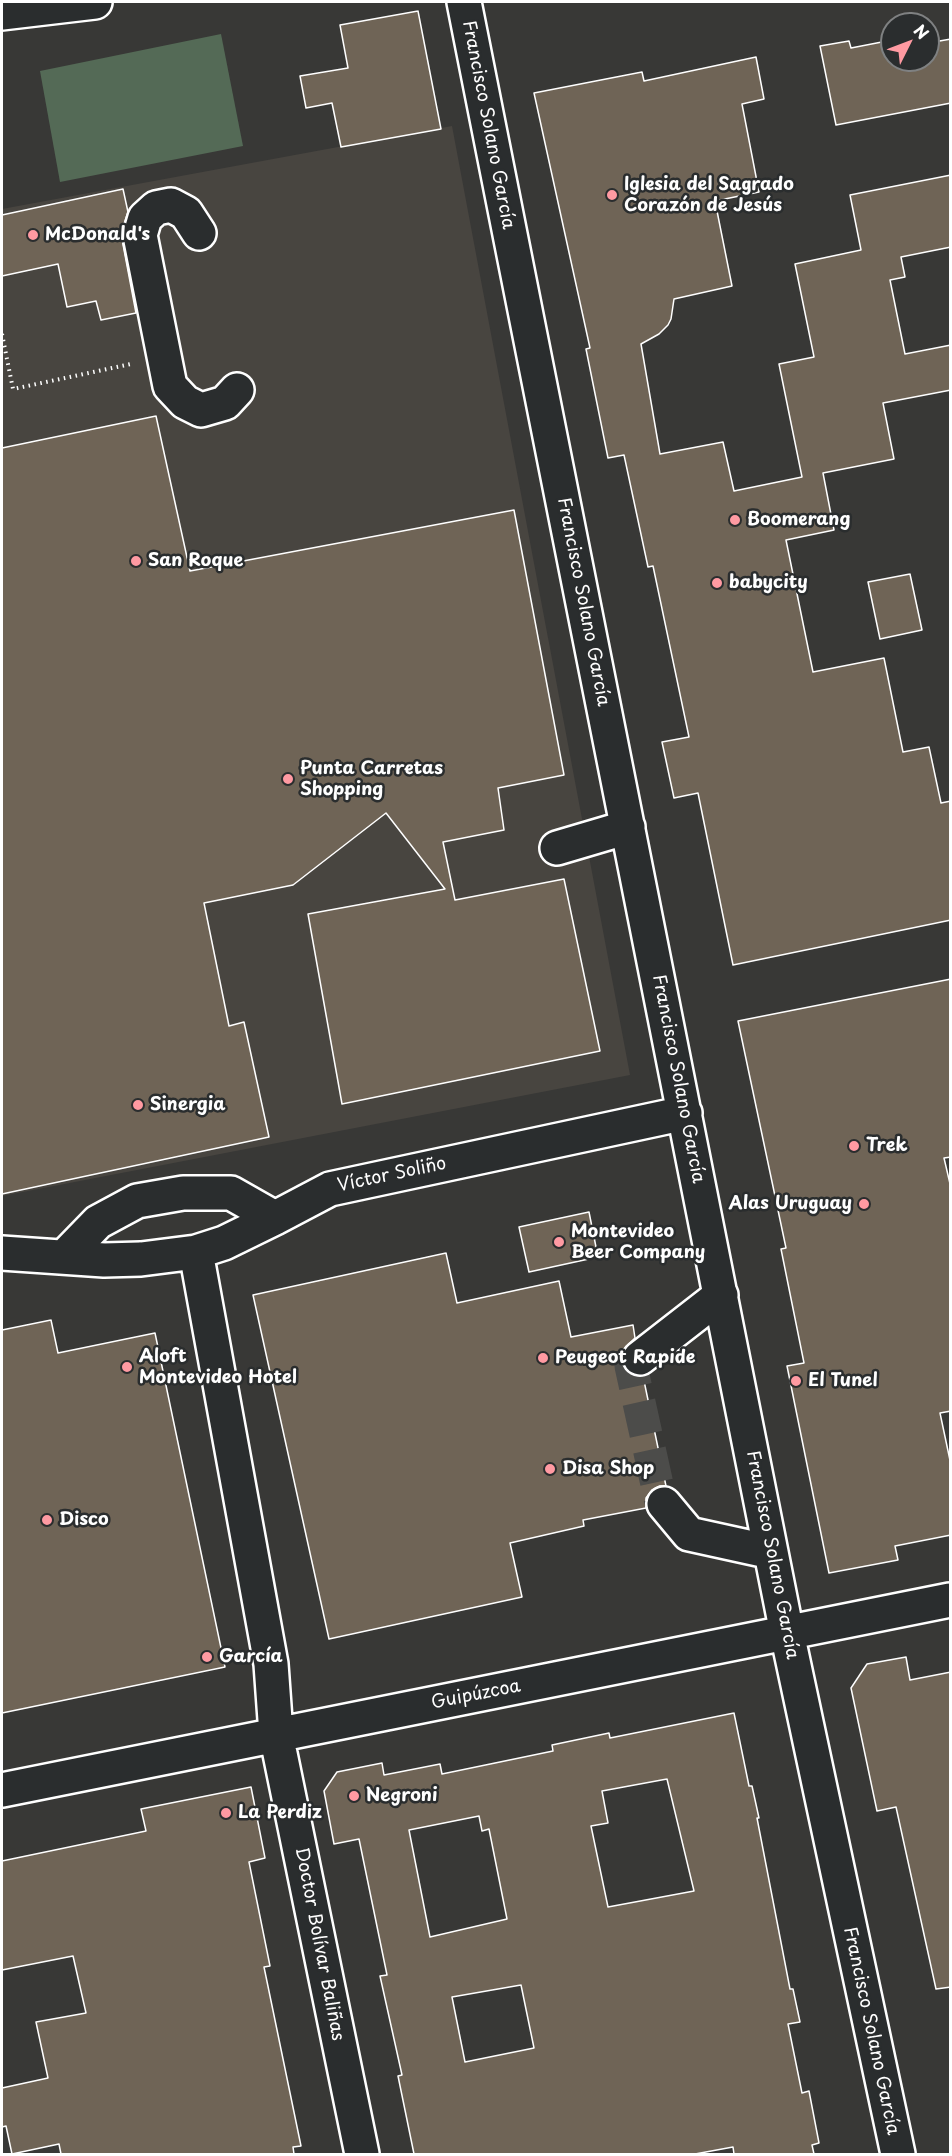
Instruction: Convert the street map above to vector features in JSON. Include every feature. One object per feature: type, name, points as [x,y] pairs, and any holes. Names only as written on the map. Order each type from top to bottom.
[{"type":"street","points":[[2,13],[95,2]]},
{"type":"street","name":"Francisco Solano García","points":[[464,2],[787,1633],[898,2154]]},
{"type":"street","points":[[199,233],[186,213],[171,205],[156,208],[145,218],[140,235],[170,386],[185,402],[201,410],[225,403],[237,390]]},
{"type":"street","points":[[557,848],[628,827]]},
{"type":"street","name":"Víctor Soliño","points":[[2,1252],[104,1260],[141,1259],[196,1252],[224,1243],[330,1189],[685,1113]]},
{"type":"street","points":[[64,1257],[98,1222],[137,1201],[183,1193],[231,1193],[275,1218]]},
{"type":"street","name":"Doctor Bolívar Baliñas","points":[[196,1252],[271,1664],[276,1734],[362,2154]]},
{"type":"street","points":[[640,1358],[721,1295]]},
{"type":"street","points":[[664,1504],[689,1534],[771,1552]]},
{"type":"street","name":"Guipúzcoa","points":[[2,1790],[951,1600]]},
{"type":"path","points":[[2,334],[13,389],[164,358]]},
{"type":"shaded area","name":"Punta Carretas Shopping","points":[[452,126],[630,1075],[2,1196],[2,209]]},
{"type":"green space","points":[[221,34],[243,146],[60,182],[40,71]]},
{"type":"building","points":[[418,11],[441,129],[341,147],[332,103],[306,108],[300,76],[348,68],[340,25]]},
{"type":"building","points":[[951,39],[951,103],[836,125],[820,46],[849,41],[851,48],[880,42],[880,72],[940,72],[940,41]]},
{"type":"building","points":[[756,57],[764,99],[742,104],[759,192],[715,201],[732,286],[674,299],[668,325],[659,334],[641,344],[660,454],[723,442],[734,491],[802,477],[779,364],[814,357],[795,264],[861,250],[850,195],[951,175],[951,247],[901,257],[905,277],[890,280],[905,354],[951,345],[951,390],[883,403],[894,459],[823,473],[834,530],[786,540],[813,672],[884,658],[903,752],[929,747],[941,803],[951,801],[951,920],[733,965],[698,793],[674,798],[662,742],[689,737],[653,566],[648,567],[624,455],[608,458],[586,349],[590,348],[534,93],[642,72],[644,81]]},
{"type":"building","points":[[123,189],[128,212],[122,230],[122,239],[136,313],[101,320],[96,301],[67,307],[58,264],[2,276],[2,215]]},
{"type":"building","points":[[156,416],[190,571],[514,510],[564,775],[498,788],[504,830],[443,842],[455,900],[564,879],[600,1051],[342,1104],[308,914],[445,889],[386,813],[293,885],[204,903],[229,1026],[244,1022],[269,1137],[2,1194],[2,448]]},
{"type":"building","points":[[910,574],[922,630],[880,639],[868,582]]},
{"type":"building","points":[[951,979],[951,1157],[944,1158],[951,1188],[951,1411],[940,1413],[951,1465],[951,1535],[895,1546],[898,1560],[829,1573],[787,1366],[804,1363],[781,1249],[786,1248],[738,1021]]},
{"type":"building","name":"Montevideo Beer Company","points":[[589,1212],[598,1257],[529,1272],[519,1227]]},
{"type":"building","points":[[446,1253],[457,1303],[559,1281],[571,1337],[633,1325],[635,1338],[623,1350],[622,1361],[625,1369],[632,1375],[643,1376],[666,1486],[652,1490],[646,1498],[646,1508],[583,1520],[584,1526],[510,1543],[522,1597],[329,1639],[253,1295]]},
{"type":"building","points":[[51,1320],[58,1353],[155,1333],[225,1667],[2,1713],[2,1330]]},
{"type":"building","points":[[906,1657],[910,1680],[951,1672],[951,1987],[936,1989],[896,1807],[877,1811],[851,1688],[867,1664]]},
{"type":"building","points":[[734,1713],[749,1786],[752,1786],[759,1818],[757,1818],[790,1989],[793,1989],[800,2022],[788,2024],[802,2093],[809,2091],[819,2143],[812,2145],[814,2154],[734,2154],[733,2147],[695,2154],[414,2154],[398,2076],[402,2075],[380,1976],[387,1975],[359,1839],[334,1844],[324,1791],[337,1772],[382,1763],[384,1775],[440,1764],[442,1774],[553,1751],[552,1745],[609,1733],[610,1738]],"holes":[[[667,1779],[694,1891],[608,1907],[591,1826],[608,1823],[602,1791]],[[479,1816],[482,1831],[489,1829],[507,1919],[430,1937],[409,1830]],[[521,1985],[534,2048],[465,2062],[452,1997]]]},
{"type":"building","points":[[251,1787],[265,1858],[249,1862],[270,1966],[264,1967],[301,2146],[293,2147],[294,2154],[61,2154],[59,2144],[12,2154],[6,2126],[2,2127],[2,2088],[48,2078],[36,2022],[86,2013],[73,1956],[2,1970],[2,1861],[146,1831],[141,1809]]},
{"type":"tunnel","points":[[640,1358],[631,1366],[660,1498],[664,1504]]},
{"type":"place","name":"Iglesia del Sagrado Corazón de Jesús","points":[[612,195]]},
{"type":"place","name":"McDonald's","points":[[33,235]]},
{"type":"place","name":"Boomerang","points":[[735,520]]},
{"type":"place","name":"San Roque","points":[[136,561]]},
{"type":"place","name":"babycity","points":[[717,583]]},
{"type":"place","name":"Punta Carretas Shopping","points":[[288,779]]},
{"type":"place","name":"Sinergia","points":[[138,1105]]},
{"type":"place","name":"Trek","points":[[854,1146]]},
{"type":"place","name":"Alas Uruguay","points":[[864,1204]]},
{"type":"place","name":"Montevideo Beer Company","points":[[559,1242]]},
{"type":"place","name":"Peugeot Rapide","points":[[543,1358]]},
{"type":"place","name":"Aloft Montevideo Hotel","points":[[127,1367]]},
{"type":"place","name":"El Tunel","points":[[796,1381]]},
{"type":"place","name":"Disa Shop","points":[[550,1469]]},
{"type":"place","name":"Disco","points":[[47,1520]]},
{"type":"place","name":"García","points":[[207,1657]]},
{"type":"place","name":"Negroni","points":[[354,1796]]},
{"type":"place","name":"La Perdiz","points":[[226,1813]]}]
